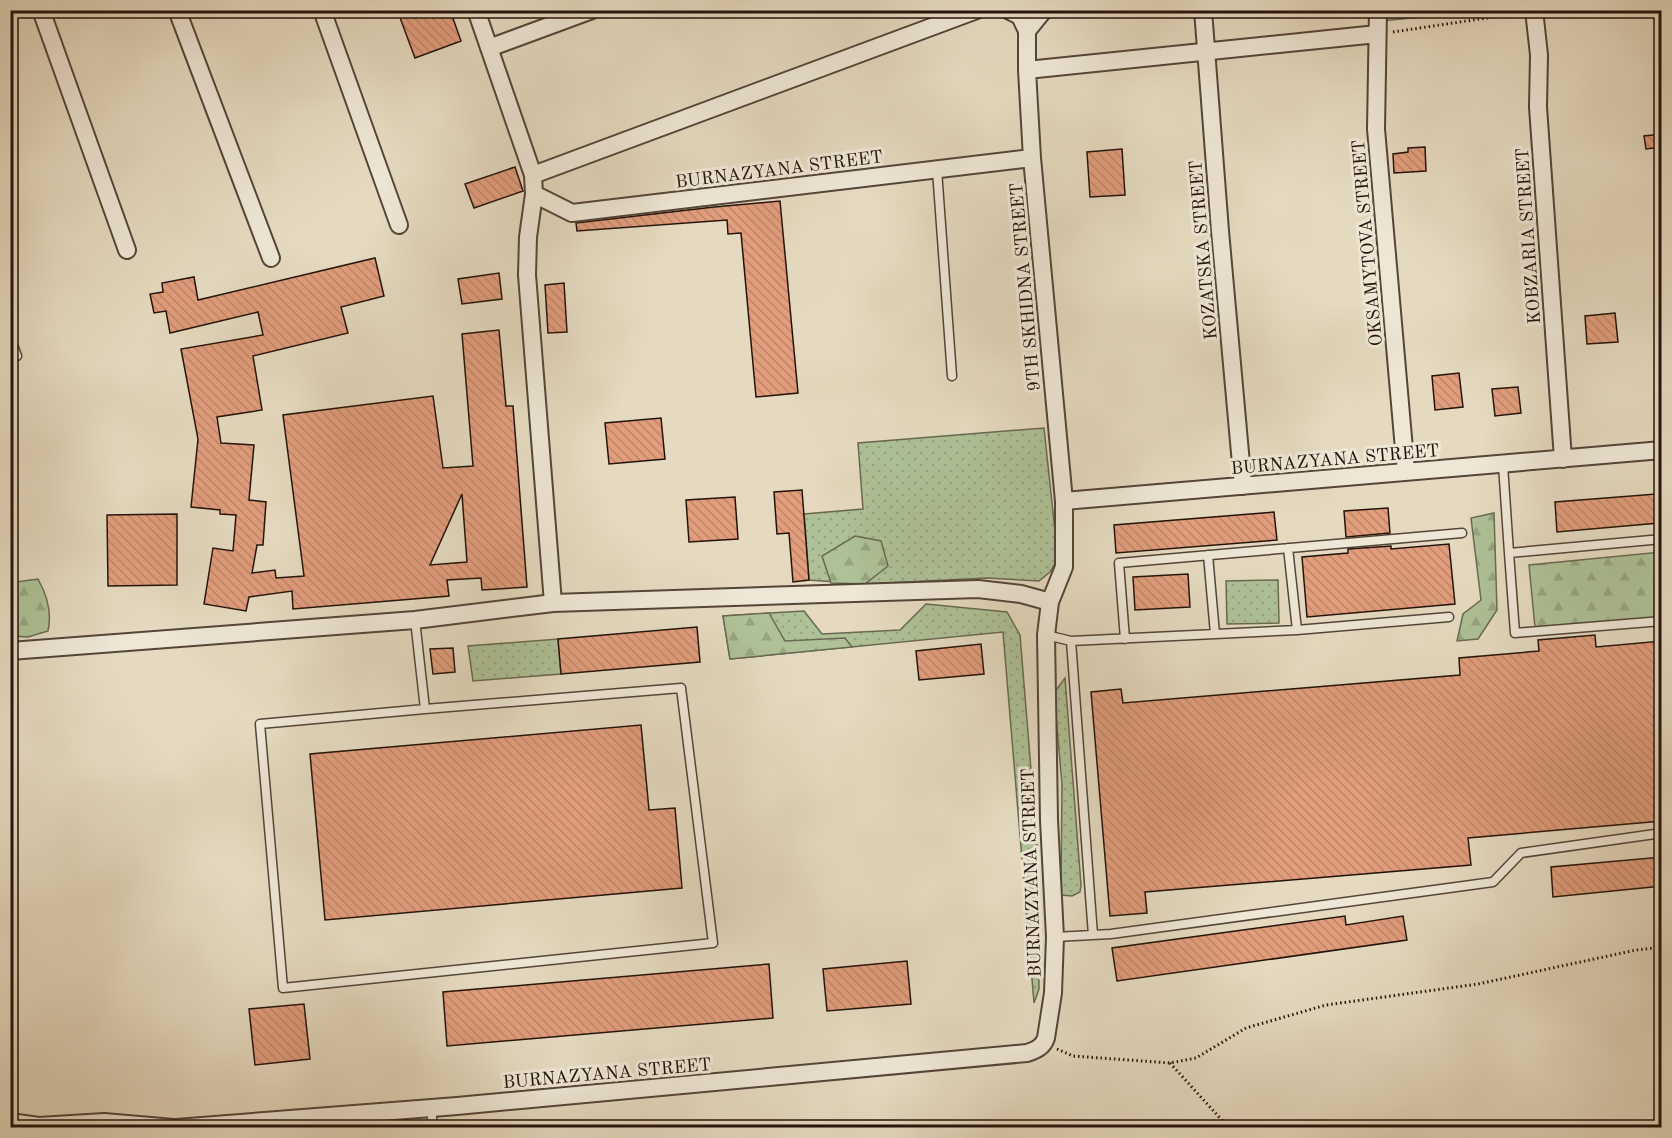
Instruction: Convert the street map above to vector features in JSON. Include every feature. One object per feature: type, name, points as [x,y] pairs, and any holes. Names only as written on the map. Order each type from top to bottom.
[{"type":"street","points":[[41,10],[128,250]]},
{"type":"street","points":[[177,10],[271,258]]},
{"type":"street","points":[[321,10],[399,225]]},
{"type":"street","points":[[476,10],[533,175],[534,194],[528,237],[527,274],[553,603]]},
{"type":"street","points":[[489,48],[592,10]]},
{"type":"street","points":[[533,175],[977,10]]},
{"type":"street","points":[[1008,10],[1020,16],[1027,31],[1044,10]]},
{"type":"street","name":"KOZATSKA STREET","points":[[1203,10],[1243,486]]},
{"type":"street","name":"OKSAMYTOVA STREET","points":[[1378,10],[1377,129],[1406,472]]},
{"type":"street","name":"KOBZARIA STREET","points":[[1528,11],[1539,55],[1538,107],[1563,459]]},
{"type":"street","name":"9TH SKHIDNA STREET","points":[[1027,31],[1032,158],[1064,501]]},
{"type":"street","points":[[1027,70],[1377,34]]},
{"type":"street","name":"BURNAZYANA STREET","points":[[534,194],[572,213],[1032,158]]},
{"type":"street","name":"BURNAZYANA STREET","points":[[10,1122],[39,1127],[104,1122],[175,1128],[431,1107],[1035,1051],[1045,1043],[1053,993],[1054,937],[1049,820],[1046,635],[1050,602],[1064,567],[1064,501],[1662,450]]},
{"type":"street","points":[[10,651],[415,620],[553,603],[978,589],[1021,594],[1050,602]]},
{"type":"lane","points":[[937,170],[952,376]]},
{"type":"lane","points":[[10,337],[17,356]]},
{"type":"lane","points":[[1503,465],[1515,633],[1662,621]]},
{"type":"lane","points":[[1125,639],[1119,562],[1462,533]]},
{"type":"lane","points":[[1509,553],[1662,539]]},
{"type":"lane","points":[[1288,548],[1297,630]]},
{"type":"lane","points":[[1208,555],[1215,634]]},
{"type":"lane","points":[[1046,635],[1071,641],[1125,639],[1297,630],[1449,617]]},
{"type":"lane","points":[[415,620],[425,710]]},
{"type":"lane","points":[[1071,641],[1094,935]]},
{"type":"lane","points":[[681,688],[714,943],[283,988],[260,724],[425,710],[681,688]]},
{"type":"lane","points":[[1054,937],[1111,934],[1493,882],[1521,853],[1662,833]]},
{"type":"lane","points":[[431,1107],[433,1128]]},
{"type":"path","points":[[1377,34],[1528,11]]},
{"type":"path","points":[[1045,1043],[1073,1056],[1170,1063],[1196,1058],[1246,1028],[1326,1005],[1478,984],[1635,950],[1662,947]]},
{"type":"path","points":[[1170,1063],[1229,1128]]},
{"type":"green space","points":[[1383,11],[1484,11],[1382,21]]},
{"type":"green space","points":[[1044,428],[1058,559],[1050,572],[1039,581],[987,578],[865,584],[809,580],[804,514],[863,509],[858,443]]},
{"type":"green space","points":[[1494,513],[1497,610],[1478,639],[1457,641],[1463,614],[1481,600],[1471,518]]},
{"type":"green space","points":[[855,536],[881,541],[888,566],[865,584],[831,583],[822,556]]},
{"type":"green space","points":[[1661,552],[1661,617],[1535,628],[1529,565]]},
{"type":"green space","points":[[11,577],[16,582],[38,579],[48,604],[48,631],[28,637],[11,636]]},
{"type":"green space","points":[[1278,580],[1279,623],[1227,624],[1226,581]]},
{"type":"green space","points":[[926,604],[1007,612],[1020,635],[1038,855],[1039,989],[1034,1003],[1003,632],[730,659],[723,616],[804,611],[822,634],[900,630]]},
{"type":"green space","points":[[769,613],[785,641],[845,638],[852,647],[730,659],[723,616]]},
{"type":"green space","points":[[558,639],[561,674],[473,681],[468,646]]},
{"type":"green space","points":[[1065,678],[1081,885],[1080,892],[1072,896],[1061,895],[1062,784],[1054,693]]},
{"type":"building","points":[[410,10],[450,10],[461,41],[415,58],[399,15]]},
{"type":"building","points":[[1662,134],[1662,147],[1646,149],[1644,136]]},
{"type":"building","points":[[1425,147],[1426,171],[1394,173],[1393,154],[1408,152],[1408,148]]},
{"type":"building","points":[[1122,149],[1125,195],[1090,197],[1087,152]]},
{"type":"building","points":[[515,167],[523,191],[474,208],[465,184]]},
{"type":"building","points":[[780,201],[798,393],[756,397],[741,233],[728,234],[727,220],[577,231],[576,223]]},
{"type":"building","points":[[375,258],[384,296],[341,307],[348,333],[253,356],[262,410],[217,417],[221,443],[254,445],[249,500],[266,502],[263,545],[257,545],[252,573],[275,570],[276,578],[304,576],[283,415],[433,396],[443,468],[473,466],[462,334],[499,330],[506,406],[513,406],[527,587],[482,590],[481,578],[447,580],[449,596],[293,609],[292,591],[249,597],[246,611],[204,604],[213,548],[233,551],[236,515],[220,514],[220,510],[191,507],[198,439],[181,349],[263,335],[258,312],[170,333],[166,311],[154,313],[150,294],[163,292],[162,283],[194,277],[198,300]],"holes":[[[462,494],[467,562],[430,565]]]},
{"type":"building","points":[[499,273],[502,299],[462,304],[458,279]]},
{"type":"building","points":[[564,283],[567,332],[548,333],[545,285]]},
{"type":"building","points":[[1615,313],[1618,342],[1587,344],[1585,316]]},
{"type":"building","points":[[1459,373],[1463,407],[1435,410],[1432,376]]},
{"type":"building","points":[[1518,387],[1521,413],[1495,416],[1492,389]]},
{"type":"building","points":[[661,418],[665,459],[609,464],[605,423]]},
{"type":"building","points":[[802,490],[809,580],[793,582],[789,533],[777,534],[774,492]]},
{"type":"building","points":[[1656,494],[1659,523],[1557,532],[1555,502]]},
{"type":"building","points":[[735,497],[738,539],[689,542],[686,500]]},
{"type":"building","points":[[1388,508],[1390,533],[1346,537],[1344,511]]},
{"type":"building","points":[[1274,512],[1277,540],[1116,553],[1114,525]]},
{"type":"building","points":[[177,514],[177,585],[108,586],[107,515]]},
{"type":"building","points":[[1449,544],[1455,604],[1307,617],[1302,557],[1348,553],[1348,549],[1391,546],[1391,549]]},
{"type":"building","points":[[1188,574],[1190,607],[1135,610],[1133,577]]},
{"type":"building","points":[[697,627],[700,662],[561,674],[558,639]]},
{"type":"building","points":[[1595,635],[1596,647],[1662,641],[1662,821],[1468,838],[1471,865],[1145,892],[1147,913],[1110,916],[1091,692],[1121,689],[1123,703],[1460,675],[1459,658],[1539,651],[1538,640]]},
{"type":"building","points":[[981,644],[984,674],[919,680],[916,651]]},
{"type":"building","points":[[453,648],[455,672],[433,674],[430,649]]},
{"type":"building","points":[[641,725],[649,810],[675,808],[682,888],[325,920],[310,754]]},
{"type":"building","points":[[1662,857],[1662,886],[1553,897],[1551,867]]},
{"type":"building","points":[[1345,916],[1346,925],[1403,916],[1407,940],[1117,981],[1112,948]]},
{"type":"building","points":[[907,961],[911,1004],[827,1011],[823,969]]},
{"type":"building","points":[[769,964],[773,1018],[447,1046],[443,992]]},
{"type":"building","points":[[304,1004],[310,1059],[255,1065],[249,1009]]}]
